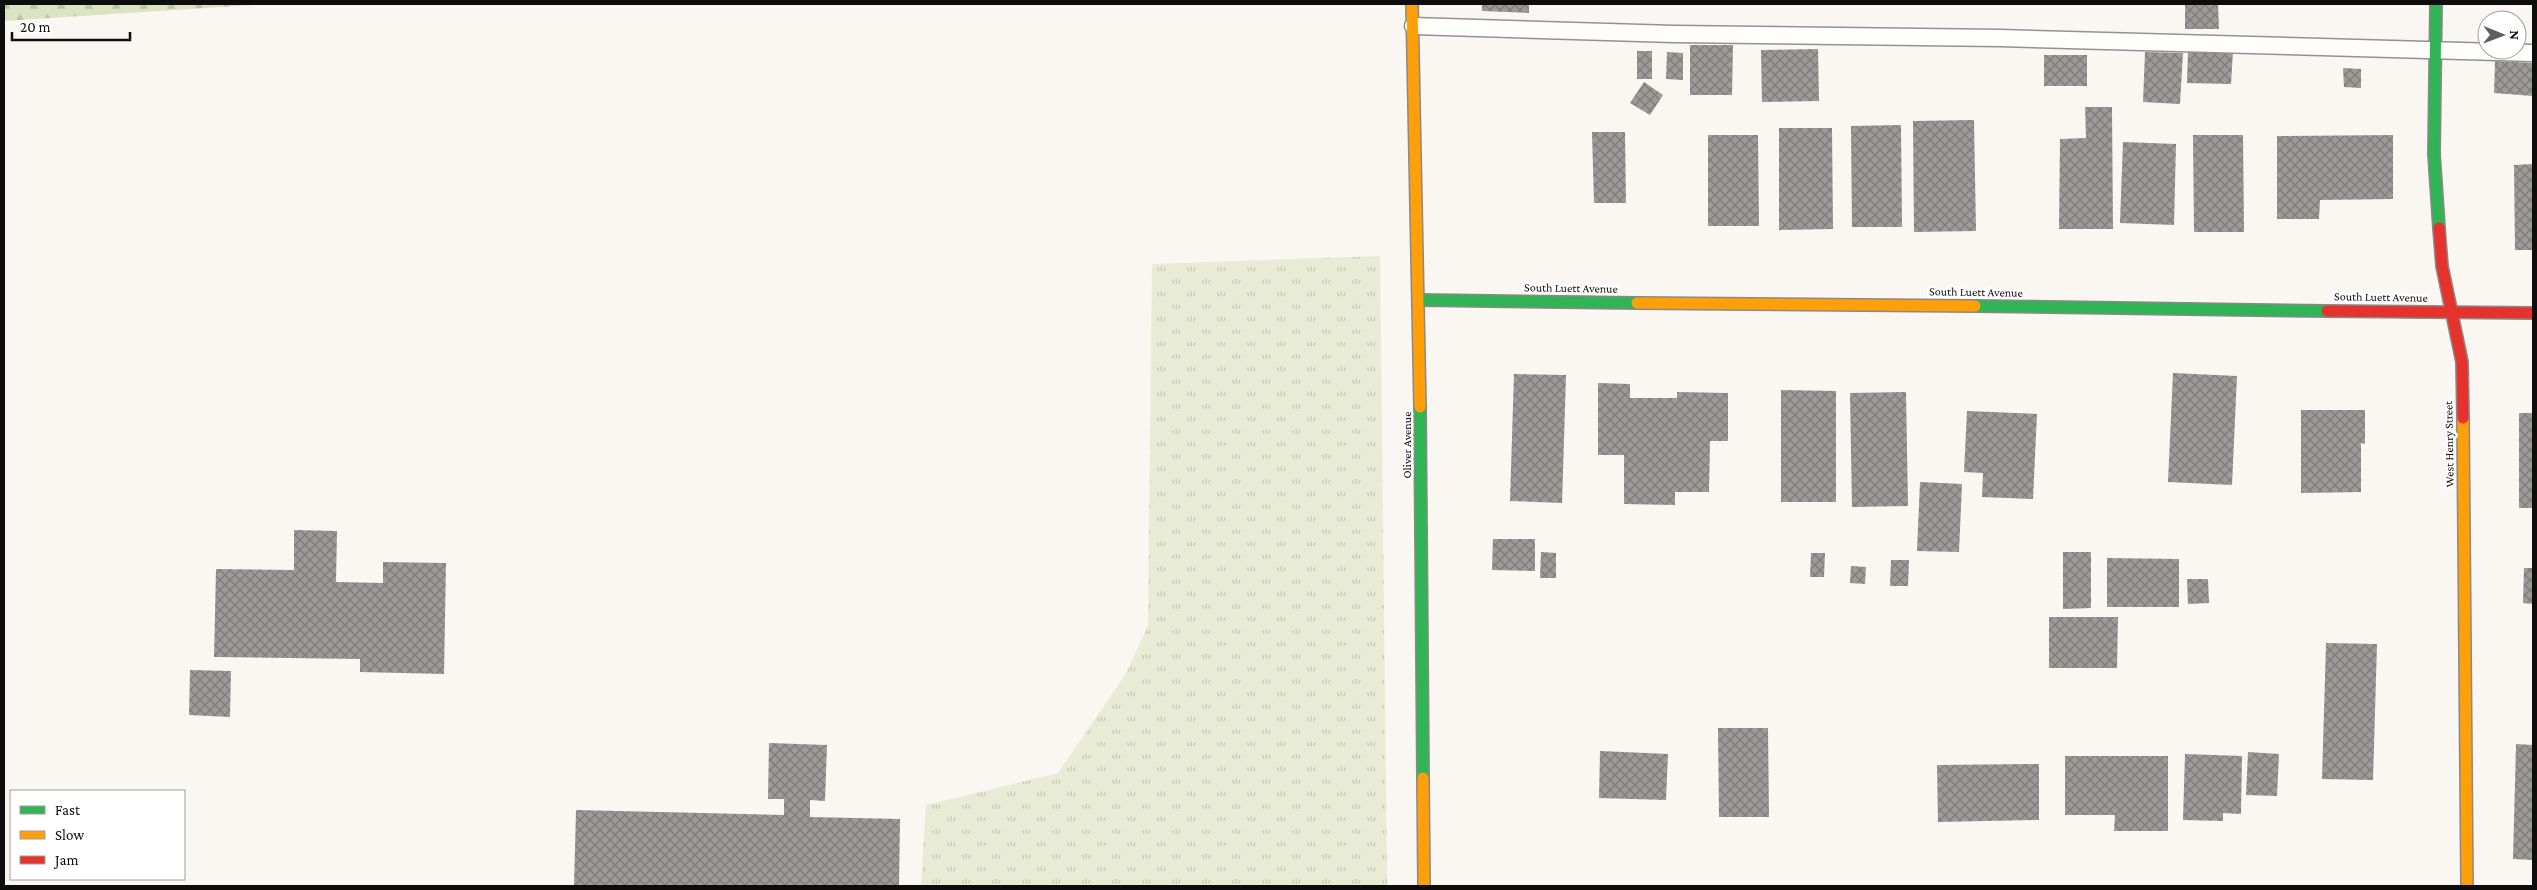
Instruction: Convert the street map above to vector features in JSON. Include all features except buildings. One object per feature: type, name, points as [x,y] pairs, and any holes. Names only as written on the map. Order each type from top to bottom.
[{"type":"street","name":"Oliver Avenue","points":[[1412,4],[1419,300],[1424,886]]},
{"type":"street","name":"West Henry Street","points":[[2436,4],[2434,154],[2442,266],[2462,362],[2468,886]]},
{"type":"street","name":"South Luett Avenue","points":[[1419,300],[2533,313]]},
{"type":"lane","points":[[1413,26],[1674,34],[2000,38],[2533,53]]},
{"type":"green space","points":[[4,4],[267,4],[4,21]]},
{"type":"green space","points":[[1380,256],[1387,886],[921,886],[926,805],[1058,773],[1125,675],[1148,626],[1152,264]]},
{"type":"traffic: fast","points":[[2436,4],[2434,154],[2439,228]]},
{"type":"traffic: fast","points":[[1419,300],[1637,303]]},
{"type":"traffic: fast","points":[[1975,306],[2327,311]]},
{"type":"traffic: fast","points":[[1420,407],[1423,778]]},
{"type":"traffic: slow","points":[[1412,4],[1420,407]]},
{"type":"traffic: slow","points":[[1637,303],[1975,306]]},
{"type":"traffic: slow","points":[[2463,418],[2467,886]]},
{"type":"traffic: slow","points":[[1423,778],[1424,886]]},
{"type":"traffic: jam","points":[[2439,228],[2442,266],[2462,362],[2463,418]]},
{"type":"traffic: jam","points":[[2327,311],[2533,313]]}]
